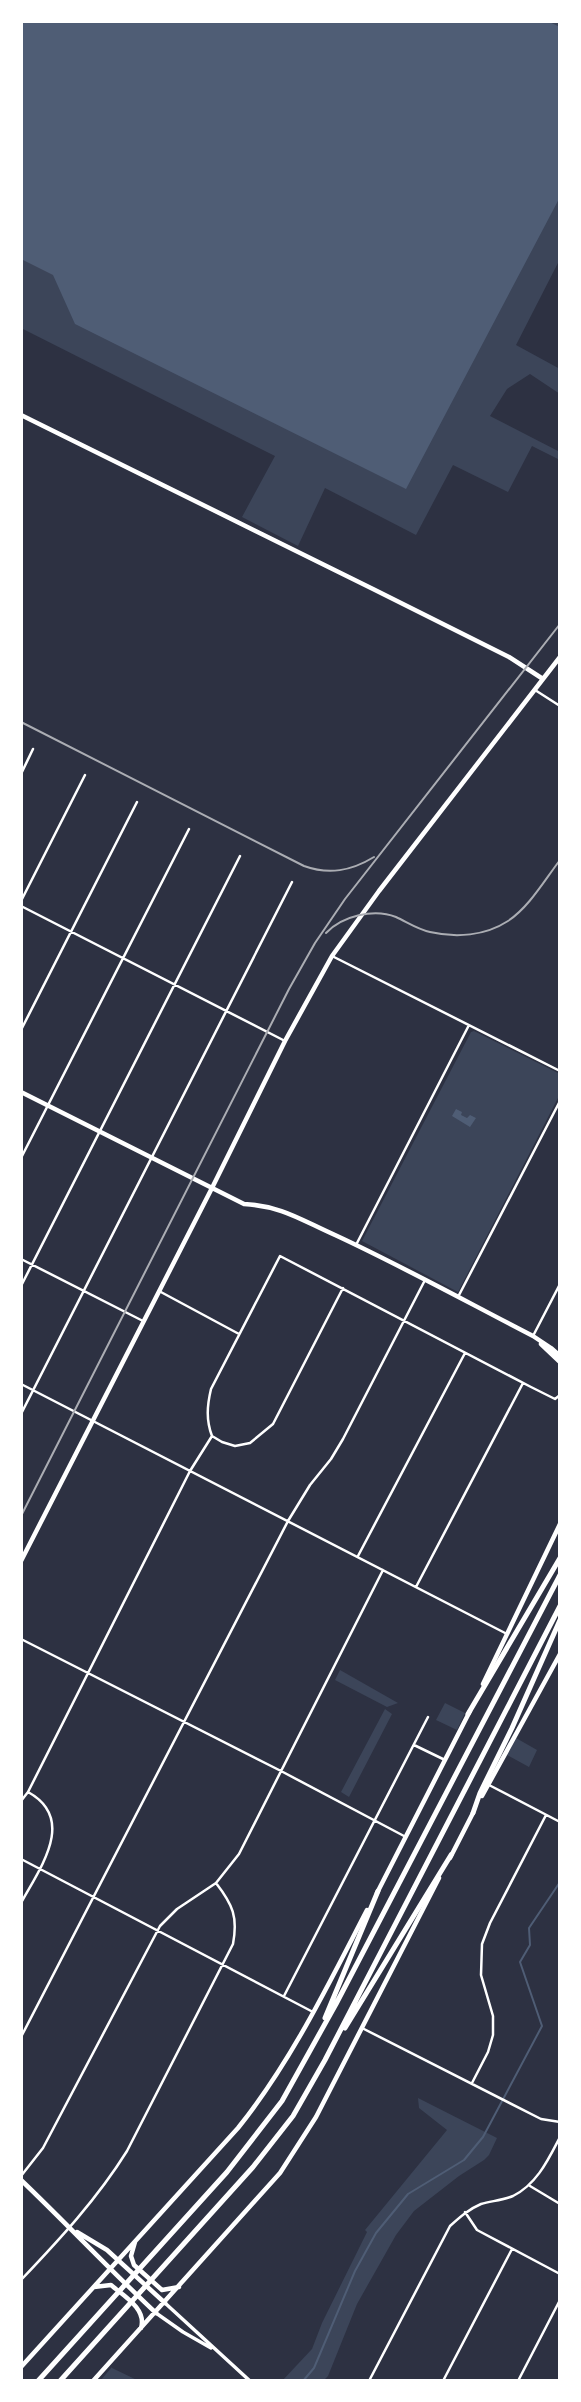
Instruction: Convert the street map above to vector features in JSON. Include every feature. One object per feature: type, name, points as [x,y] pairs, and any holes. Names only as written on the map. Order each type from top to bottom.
[{"type":"highway","points":[[468,1714],[560,1558]]},
{"type":"highway","points":[[36,2381],[113,2300],[250,2145],[282,2101],[313,2047],[560,1575]]},
{"type":"highway","points":[[325,2060],[560,1606]]},
{"type":"highway","points":[[473,1813],[560,1620]]},
{"type":"highway","points":[[61,2381],[232,2192],[293,2116],[451,1855]]},
{"type":"highway","points":[[313,2047],[378,1891]]},
{"type":"main road","points":[[21,415],[509,657],[543,678]]},
{"type":"main road","points":[[21,1561],[285,1041],[332,956],[560,657]]},
{"type":"main road","points":[[21,1092],[244,1204],[268,1205],[356,1245],[533,1336],[560,1356]]},
{"type":"main road","points":[[533,1336],[560,1363]]},
{"type":"main road","points":[[21,2367],[238,2128],[278,2075],[378,1891],[560,1524]]},
{"type":"main road","points":[[93,2381],[280,2173],[316,2117],[488,1784],[560,1654]]},
{"type":"main road","points":[[21,2178],[109,2270],[156,2313]]},
{"type":"main road","points":[[71,2228],[118,2260],[165,2303]]},
{"type":"main road","points":[[135,2242],[131,2256],[134,2265],[162,2290],[180,2287]]},
{"type":"main road","points":[[93,2287],[111,2285],[141,2311],[143,2321],[139,2332]]},
{"type":"street","points":[[535,690],[560,706]]},
{"type":"street","points":[[21,774],[33,749]]},
{"type":"street","points":[[85,775],[21,904],[285,1041]]},
{"type":"street","points":[[21,1030],[137,802]]},
{"type":"street","points":[[21,1158],[188,829]]},
{"type":"street","points":[[21,1286],[240,856]]},
{"type":"street","points":[[21,1414],[292,882]]},
{"type":"street","points":[[332,956],[560,1071]]},
{"type":"street","points":[[356,1245],[469,1025]]},
{"type":"street","points":[[458,1298],[560,1101]]},
{"type":"street","points":[[21,1801],[28,1792],[190,1471],[212,1436],[208,1415],[211,1389],[280,1256],[555,1399],[560,1395]]},
{"type":"street","points":[[21,1259],[143,1321]]},
{"type":"street","points":[[21,2037],[288,1521],[343,1439],[425,1280]]},
{"type":"street","points":[[533,1336],[560,1284]]},
{"type":"street","points":[[212,1436],[235,1446],[250,1443],[273,1424],[343,1288]]},
{"type":"street","points":[[159,1291],[239,1334]]},
{"type":"street","points":[[358,1556],[465,1353]]},
{"type":"street","points":[[416,1587],[523,1383]]},
{"type":"street","points":[[21,1384],[507,1634]]},
{"type":"street","points":[[21,2178],[43,2148],[158,1930],[177,1909],[216,1884],[239,1854],[383,1570]]},
{"type":"street","points":[[21,1639],[406,1836]]},
{"type":"street","points":[[284,1996],[428,1717]]},
{"type":"street","points":[[414,1745],[445,1760]]},
{"type":"street","points":[[488,1784],[560,1822]]},
{"type":"street","points":[[21,1903],[51,1842],[54,1825],[49,1811],[38,1797],[28,1792]]},
{"type":"street","points":[[472,2083],[488,2052],[493,2035],[493,2015],[481,1975],[482,1944],[490,1923],[546,1815]]},
{"type":"street","points":[[21,1859],[313,2012]]},
{"type":"street","points":[[21,2280],[71,2228],[107,2184],[127,2151],[233,1944],[235,1915],[227,1897],[216,1884]]},
{"type":"street","points":[[362,2028],[541,2119],[560,2122]]},
{"type":"street","points":[[369,2381],[450,2226],[465,2212],[481,2204],[512,2196],[529,2185],[548,2160],[560,2137]]},
{"type":"street","points":[[529,2185],[541,2195],[560,2204]]},
{"type":"street","points":[[465,2212],[477,2230],[560,2274]]},
{"type":"street","points":[[443,2381],[512,2249]]},
{"type":"street","points":[[518,2381],[560,2300]]},
{"type":"street","points":[[165,2303],[250,2381]]},
{"type":"street","points":[[156,2313],[216,2351]]},
{"type":"shaded area","points":[[21,21],[560,21],[560,259],[516,345],[560,369],[560,394],[530,374],[507,389],[490,416],[560,452],[560,460],[532,446],[508,492],[453,465],[416,535],[325,488],[298,546],[242,517],[275,456],[21,328]]},
{"type":"shaded area","points":[[21,21],[547,21],[560,27],[560,197],[406,489],[75,324],[53,275],[21,259]]},
{"type":"shaded area","points":[[474,1031],[560,1074],[560,1094],[458,1292],[362,1241],[471,1032]]},
{"type":"shaded area","points":[[456,1109],[467,1118],[470,1115],[476,1118],[470,1127],[452,1116]]},
{"type":"shaded area","points":[[340,1670],[398,1703],[387,1707],[335,1680]]},
{"type":"shaded area","points":[[445,1703],[465,1713],[457,1730],[436,1720]]},
{"type":"shaded area","points":[[385,1709],[392,1714],[349,1797],[341,1792]]},
{"type":"shaded area","points":[[516,1738],[537,1750],[529,1767],[507,1755]]},
{"type":"shaded area","points":[[418,2098],[497,2138],[489,2155],[414,2211],[396,2235],[357,2304],[328,2376],[323,2381],[282,2381],[312,2349],[367,2232],[365,2230],[447,2130],[419,2108]]},
{"type":"shaded area","points":[[112,2368],[139,2381],[100,2381]]},
{"type":"waterway","points":[[303,2381],[314,2368],[355,2271],[376,2233],[408,2194],[464,2160],[483,2137],[542,2026],[520,1962],[530,1945],[529,1928],[560,1882]]},
{"type":"railway","points":[[21,1516],[289,989],[315,943],[345,899],[560,624]]},
{"type":"railway","points":[[21,722],[304,866],[340,870],[357,866],[374,857]]},
{"type":"railway","points":[[326,933],[349,918],[378,913],[440,934],[460,935],[490,930],[523,909],[560,860]]}]
